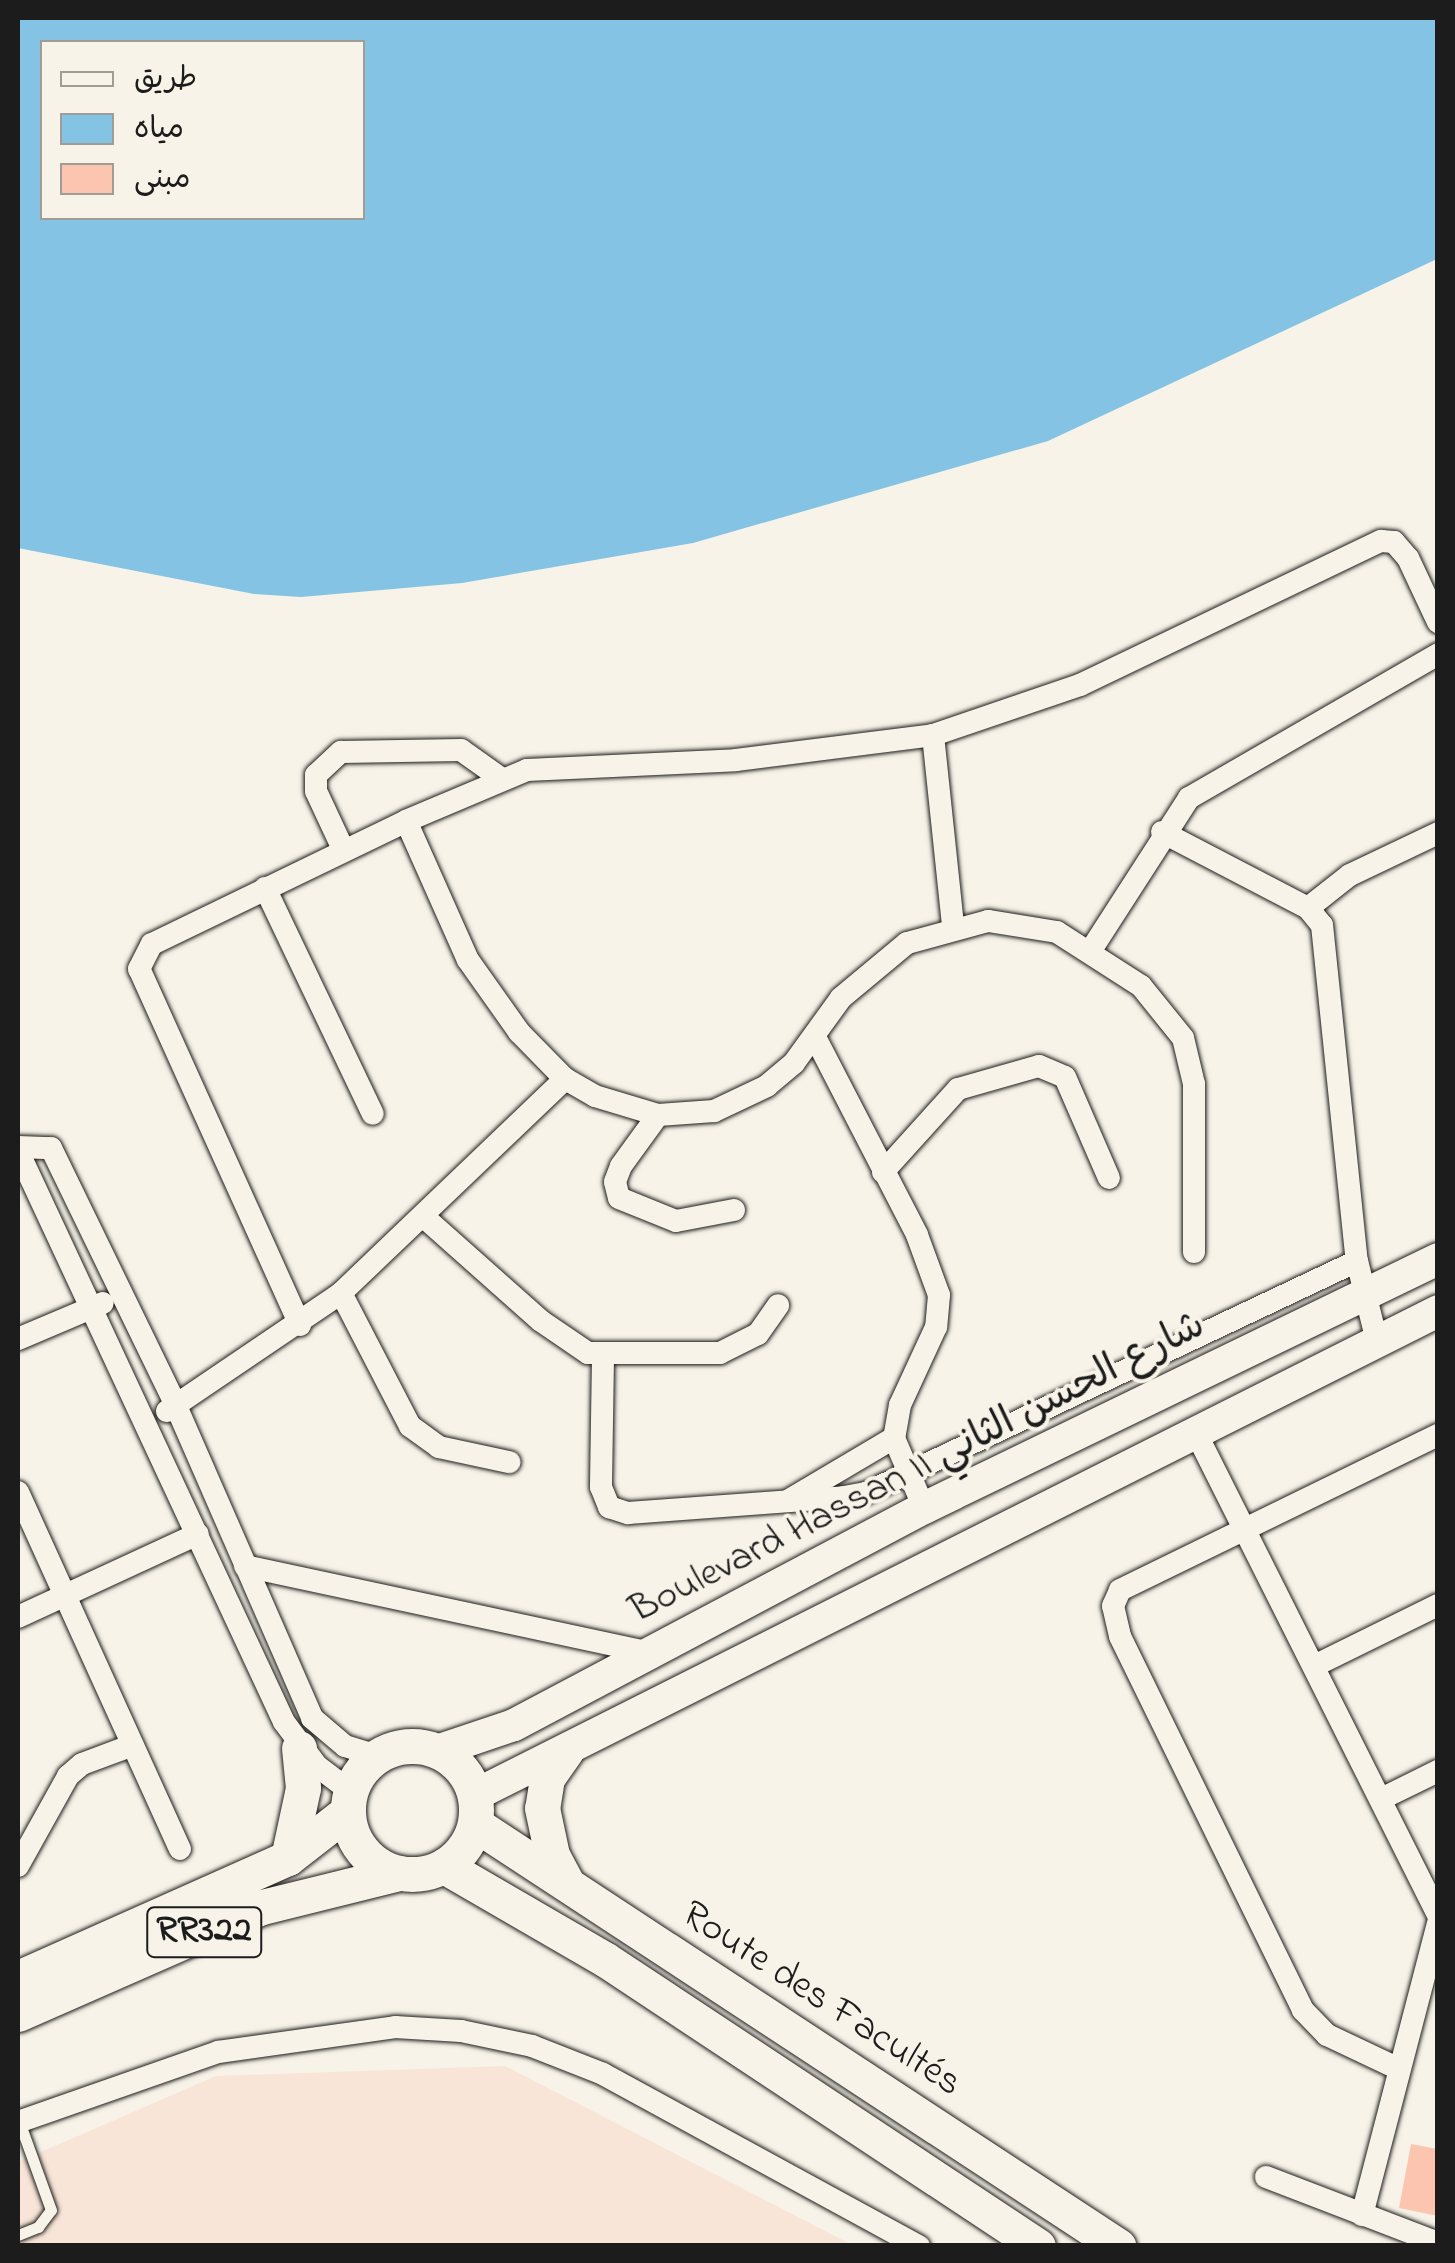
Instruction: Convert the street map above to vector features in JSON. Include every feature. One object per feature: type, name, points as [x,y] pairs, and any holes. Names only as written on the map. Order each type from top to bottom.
[{"type":"main road","name":"Boulevard Hassan II شارع الحسن الثاني","points":[[436,1751],[514,1725],[924,1508],[1438,1259]]},
{"type":"main road","points":[[1038,2246],[606,1960],[444,1866],[476,1811],[566,1751],[1438,1311]]},
{"type":"main road","points":[[377,1756],[416,1746],[436,1751],[460,1769],[476,1811]]},
{"type":"main road","points":[[288,1858],[303,1788],[299,1748]]},
{"type":"main road","points":[[566,1751],[547,1778],[542,1808],[552,1856],[568,1884]]},
{"type":"main road","name":"RR322","points":[[18,1978],[288,1858],[348,1802],[377,1756]]},
{"type":"main road","points":[[348,1802],[362,1852],[398,1874]]},
{"type":"main road","name":"Route des Facultés","points":[[476,1811],[568,1884],[1118,2246]]},
{"type":"main road","name":"RR322","points":[[18,2014],[262,1907],[444,1866]]},
{"type":"street","points":[[300,1325],[140,969],[152,944],[499,777],[560,767],[736,760],[933,735],[1080,685],[1381,541],[1394,542],[1408,558],[1438,622]]},
{"type":"street","points":[[1091,950],[1162,832],[1190,798],[1438,654]]},
{"type":"street","points":[[933,735],[953,926]]},
{"type":"street","points":[[344,849],[316,791],[316,775],[341,752],[461,750],[499,777]]},
{"type":"street","points":[[406,821],[468,960],[519,1032],[565,1080],[612,1102],[658,1115],[714,1111],[744,1099],[794,1063],[873,967],[907,944],[953,926],[1027,923],[1091,950],[1141,986],[1183,1038],[1194,1084],[1194,1252]]},
{"type":"street","points":[[1162,832],[1308,908],[1322,925],[1330,961],[1356,1260],[1377,1341]]},
{"type":"street","points":[[1308,908],[1350,875],[1438,833]]},
{"type":"street","points":[[266,888],[374,1114]]},
{"type":"street","points":[[815,1037],[939,1295],[936,1327],[900,1405],[894,1438],[924,1508]]},
{"type":"street","points":[[883,1172],[958,1089],[1006,1071],[1048,1066],[1071,1088],[1109,1178]]},
{"type":"street","points":[[146,1422],[300,1325],[341,1293],[425,1218],[565,1080]]},
{"type":"street","points":[[658,1115],[621,1166],[615,1182],[619,1198],[676,1221],[734,1210]]},
{"type":"street","points":[[348,1802],[299,1748],[89,1308],[18,1149],[51,1148],[176,1406],[312,1718],[345,1746],[377,1756]]},
{"type":"street","points":[[425,1218],[568,1344],[603,1357],[720,1353],[758,1334],[778,1305]]},
{"type":"street","points":[[603,1357],[601,1488],[609,1507],[628,1513],[866,1493],[1356,1260]]},
{"type":"street","points":[[341,1293],[410,1426],[439,1448],[509,1462]]},
{"type":"street","points":[[18,1340],[120,1296]]},
{"type":"street","points":[[1195,1432],[1316,1665],[1438,1915]]},
{"type":"street","points":[[1400,2069],[1338,2042],[1302,2010],[1114,1617],[1120,1590],[1438,1435]]},
{"type":"street","points":[[784,1502],[894,1438]]},
{"type":"street","points":[[18,1492],[180,1849]]},
{"type":"street","points":[[18,1617],[198,1534]]},
{"type":"street","points":[[244,1566],[652,1652]]},
{"type":"street","points":[[1316,1665],[1438,1605]]},
{"type":"street","points":[[18,1866],[68,1776],[133,1745]]},
{"type":"street","points":[[1381,1799],[1438,1771]]},
{"type":"street","points":[[1362,2215],[1438,1924]]},
{"type":"street","points":[[18,2121],[218,2052],[396,2027],[461,2032],[532,2046],[603,2074],[919,2246]]},
{"type":"street","points":[[1266,2177],[1438,2243]]},
{"type":"lane","points":[[18,2121],[51,2210],[38,2227],[18,2235]]},
{"type":"shaded area","points":[[505,2066],[852,2245],[18,2245],[18,2162],[216,2076]]},
{"type":"water","points":[[18,18],[1437,18],[1437,259],[1048,441],[693,543],[462,583],[301,597],[254,594],[18,548]]},
{"type":"building","points":[[1411,2144],[1438,2149],[1438,2216],[1399,2208]]}]
